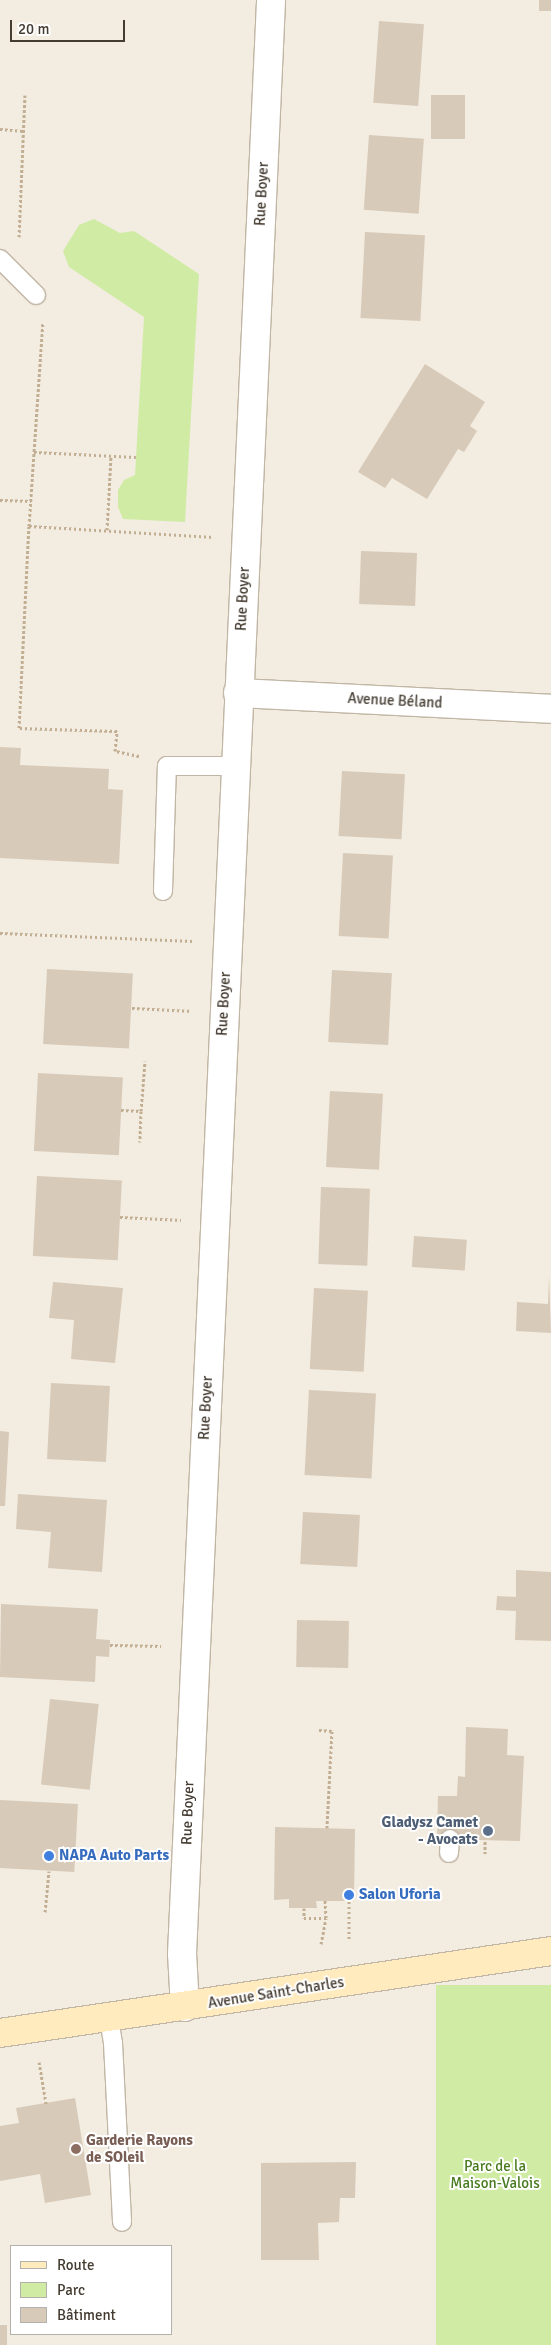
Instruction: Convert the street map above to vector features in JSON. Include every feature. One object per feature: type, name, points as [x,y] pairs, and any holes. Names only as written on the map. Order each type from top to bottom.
[{"type":"main road","name":"Avenue Saint-Charles","points":[[0,2033],[185,2007],[551,1951]]},
{"type":"street","name":"Rue Boyer","points":[[185,2007],[182,1954],[271,0]]},
{"type":"street","name":"Avenue Béland","points":[[238,693],[551,709]]},
{"type":"lane","points":[[0,259],[36,295]]},
{"type":"lane","points":[[163,891],[167,766],[235,766]]},
{"type":"lane","points":[[109,2018],[113,2043],[122,2222]]},
{"type":"path","points":[[18,238],[25,95]]},
{"type":"path","points":[[0,129],[23,131]]},
{"type":"path","points":[[36,295],[44,303],[44,311],[29,526],[19,728],[117,731],[115,751],[128,753]]},
{"type":"path","points":[[34,452],[136,457]]},
{"type":"path","points":[[107,530],[111,456]]},
{"type":"path","points":[[0,500],[31,501]]},
{"type":"path","points":[[29,526],[217,537]]},
{"type":"path","points":[[0,933],[199,942]]},
{"type":"path","points":[[132,1008],[195,1012]]},
{"type":"path","points":[[140,1142],[145,1061]]},
{"type":"path","points":[[121,1110],[141,1111]]},
{"type":"path","points":[[120,1218],[186,1221]]},
{"type":"path","points":[[110,1645],[166,1646]]},
{"type":"path","points":[[319,1730],[332,1731],[327,1828]]},
{"type":"path","points":[[485,1840],[485,1854]]},
{"type":"path","points":[[45,1912],[49,1870]]},
{"type":"path","points":[[321,1944],[326,1918],[325,1900]]},
{"type":"path","points":[[349,1901],[349,1939]]},
{"type":"path","points":[[304,1908],[304,1918],[326,1918]]},
{"type":"path","points":[[38,2054],[46,2103]]},
{"type":"green space","points":[[94,219],[120,233],[134,231],[199,274],[185,522],[123,519],[118,507],[118,490],[124,480],[135,475],[144,317],[69,267],[63,251],[79,225]]},
{"type":"green space","name":"Parc de la Maison-Valois","points":[[436,1985],[551,1985],[551,2345],[436,2345]]},
{"type":"building","points":[[539,0],[551,0],[551,11],[539,11]]},
{"type":"building","points":[[379,21],[424,24],[418,106],[373,103]]},
{"type":"building","points":[[431,95],[465,95],[465,139],[431,139]]},
{"type":"building","points":[[369,135],[424,139],[419,214],[364,210]]},
{"type":"building","points":[[365,232],[425,235],[420,321],[360,318]]},
{"type":"building","points":[[425,364],[485,402],[470,426],[477,431],[464,452],[458,449],[427,499],[392,478],[385,488],[358,472]]},
{"type":"building","points":[[361,551],[417,553],[415,606],[359,604]]},
{"type":"building","points":[[0,747],[21,748],[20,765],[109,769],[108,789],[123,790],[119,864],[0,858]]},
{"type":"building","points":[[342,771],[405,774],[402,839],[339,836]]},
{"type":"building","points":[[343,853],[393,856],[389,939],[339,936]]},
{"type":"building","points":[[47,969],[133,974],[129,1048],[43,1044]]},
{"type":"building","points":[[332,970],[392,973],[388,1045],[328,1042]]},
{"type":"building","points":[[38,1073],[123,1077],[119,1155],[34,1151]]},
{"type":"building","points":[[330,1091],[383,1094],[379,1170],[326,1167]]},
{"type":"building","points":[[37,1176],[122,1180],[118,1260],[33,1256]]},
{"type":"building","points":[[321,1187],[370,1189],[367,1266],[318,1264]]},
{"type":"building","points":[[414,1236],[467,1240],[465,1271],[412,1267]]},
{"type":"building","points":[[549,1276],[551,1333],[516,1331],[517,1302],[548,1304]]},
{"type":"building","points":[[53,1282],[123,1288],[115,1363],[71,1359],[74,1320],[49,1318]]},
{"type":"building","points":[[314,1288],[368,1291],[364,1372],[310,1369]]},
{"type":"building","points":[[51,1383],[110,1386],[106,1462],[47,1459]]},
{"type":"building","points":[[309,1390],[376,1394],[371,1478],[305,1475]]},
{"type":"building","points":[[0,1431],[9,1432],[5,1506],[0,1506]]},
{"type":"building","points":[[18,1494],[107,1500],[102,1572],[48,1568],[51,1532],[16,1529]]},
{"type":"building","points":[[303,1512],[360,1515],[357,1567],[300,1564]]},
{"type":"building","points":[[516,1570],[551,1572],[551,1641],[515,1640],[516,1611],[496,1610],[497,1596],[516,1597]]},
{"type":"building","points":[[1,1604],[98,1609],[96,1639],[110,1640],[109,1657],[96,1656],[95,1682],[0,1677]]},
{"type":"building","points":[[297,1620],[349,1621],[348,1668],[296,1667]]},
{"type":"building","points":[[50,1699],[99,1704],[90,1790],[41,1785]]},
{"type":"building","points":[[466,1727],[508,1729],[507,1755],[524,1756],[520,1841],[437,1839],[438,1796],[457,1796],[458,1776],[465,1777]]},
{"type":"building","points":[[0,1800],[78,1804],[74,1872],[0,1868]]},
{"type":"building","points":[[275,1827],[355,1829],[354,1901],[316,1901],[317,1908],[289,1908],[289,1899],[274,1900]]},
{"type":"building","points":[[75,2098],[91,2195],[45,2203],[40,2174],[0,2181],[0,2126],[19,2123],[16,2108]]},
{"type":"building","points":[[356,2162],[355,2198],[340,2198],[339,2222],[318,2223],[319,2260],[261,2260],[261,2163]]},
{"type":"building","points":[[0,2325],[7,2325],[7,2345],[0,2345]]},
{"type":"place","name":"Gladysz Camet - Avocats","points":[[488,1831]]},
{"type":"place","name":"NAPA Auto Parts","points":[[49,1856]]},
{"type":"place","name":"Salon Uforia","points":[[349,1895]]},
{"type":"place","name":"Garderie Rayons de SOleil","points":[[76,2149]]}]
